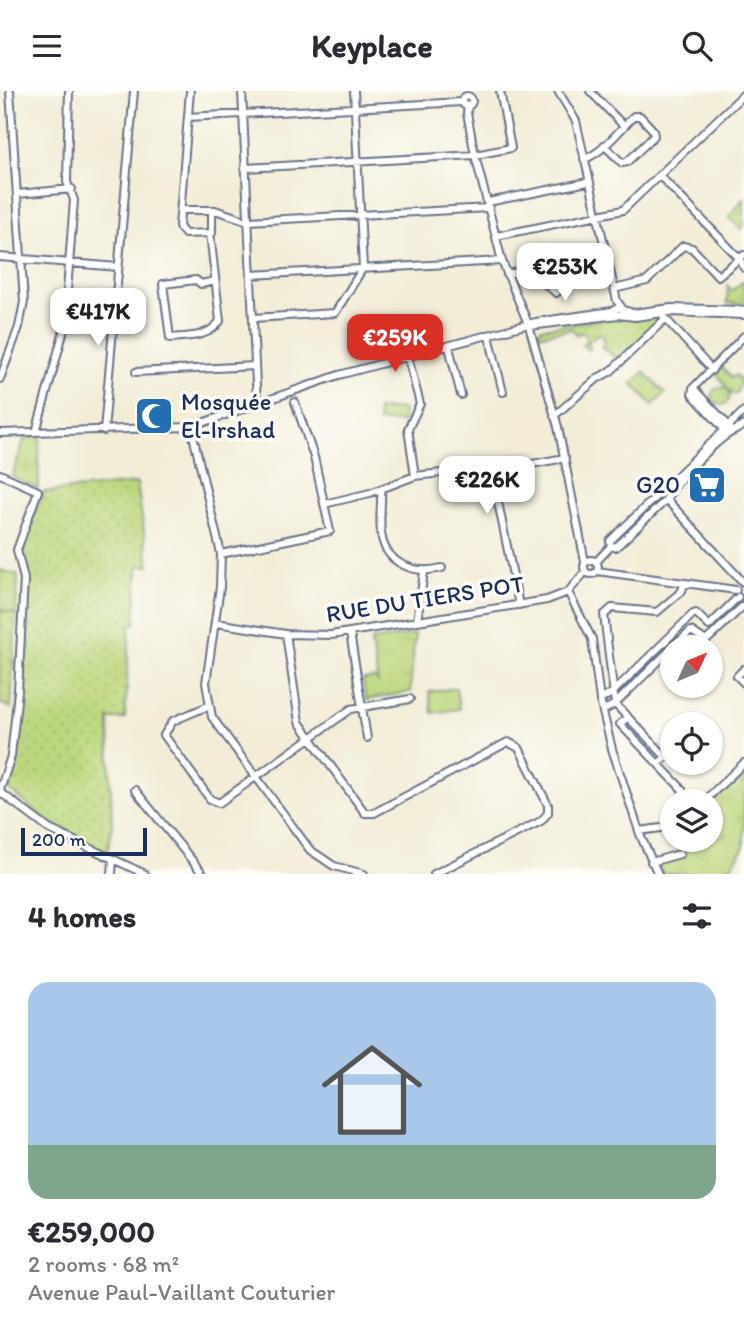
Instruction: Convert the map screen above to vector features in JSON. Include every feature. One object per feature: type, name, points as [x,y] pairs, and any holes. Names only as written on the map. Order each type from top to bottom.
[{"type":"street","points":[[0,379],[24,302],[10,91]]},
{"type":"street","points":[[36,432],[64,330],[70,263],[72,189],[67,182],[69,91]]},
{"type":"street","points":[[104,431],[134,91]]},
{"type":"street","points":[[190,91],[179,227],[184,234],[210,233]]},
{"type":"street","points":[[242,91],[257,405]]},
{"type":"street","points":[[253,318],[335,313],[363,268],[354,91]]},
{"type":"street","points":[[245,168],[475,155],[511,148],[500,91]]},
{"type":"street","points":[[558,91],[576,121],[596,217],[621,310]]},
{"type":"street","points":[[590,91],[624,126]]},
{"type":"street","points":[[496,236],[623,211],[742,96],[734,91]]},
{"type":"street","points":[[188,117],[355,108],[465,98],[475,155],[502,261],[528,326],[565,458],[585,562],[585,572],[568,592],[593,639],[603,711],[639,831],[658,874]]},
{"type":"street","points":[[584,159],[593,156],[604,145],[634,116],[640,116],[653,130],[654,136],[627,162],[622,163],[604,145]]},
{"type":"street","points":[[660,176],[742,257],[744,268]]},
{"type":"street","points":[[181,210],[212,210],[248,221],[361,215],[488,205],[589,182]]},
{"type":"street","points":[[18,194],[72,189]]},
{"type":"street","points":[[212,210],[210,233],[220,321],[214,330],[201,335],[170,338],[163,283],[196,280],[201,284],[215,281]]},
{"type":"street","points":[[614,289],[647,281],[684,246],[692,248],[718,276],[742,257]]},
{"type":"street","points":[[507,275],[527,268],[556,293],[604,248]]},
{"type":"street","points":[[0,257],[118,267]]},
{"type":"street","points":[[251,275],[502,261]]},
{"type":"street","points":[[0,433],[191,427],[327,379],[528,326],[621,310],[664,314],[744,312]]},
{"type":"street","points":[[554,416],[598,378],[611,371],[664,314]]},
{"type":"street","points":[[664,314],[712,370]]},
{"type":"street","points":[[489,336],[503,392]]},
{"type":"street","points":[[728,429],[693,388],[741,341],[744,351]]},
{"type":"street","points":[[449,347],[461,395]]},
{"type":"street","points":[[408,357],[420,404],[408,429],[415,477]]},
{"type":"street","points":[[136,372],[255,366]]},
{"type":"street","points":[[221,554],[329,532],[311,447],[295,402]]},
{"type":"street","points":[[611,546],[616,547],[667,499],[670,491],[744,411]]},
{"type":"street","points":[[585,562],[596,562],[611,546],[610,541],[728,429],[744,425]]},
{"type":"street","points":[[191,427],[221,554],[216,623],[206,683],[208,706],[233,749],[310,850],[334,866],[363,874]]},
{"type":"street","points":[[482,473],[565,458]]},
{"type":"street","points":[[324,504],[415,477],[477,469],[498,502],[519,605]]},
{"type":"street","points":[[0,474],[38,491],[17,550],[24,579],[18,691],[11,756],[0,791],[49,829],[145,874]]},
{"type":"street","points":[[381,489],[381,533],[387,551],[407,568],[424,572],[442,568]]},
{"type":"street","points":[[600,700],[612,693],[693,614],[715,633],[741,598],[743,582],[660,492]]},
{"type":"street","points":[[596,562],[597,571]]},
{"type":"street","points":[[585,572],[591,574],[597,571],[684,584],[741,598]]},
{"type":"street","points":[[417,621],[424,572]]},
{"type":"street","points":[[682,789],[620,724],[628,717],[615,704],[612,693],[605,612],[612,608],[657,613],[682,591],[684,584]]},
{"type":"street","name":"RUE DU TIERS POT","points":[[216,623],[320,636],[519,605],[568,592]]},
{"type":"street","points":[[709,626],[741,598]]},
{"type":"street","points":[[286,633],[299,722],[365,813],[374,813],[508,742],[519,748],[549,809],[541,821],[434,874]]},
{"type":"street","points":[[350,633],[368,738]]},
{"type":"street","points":[[603,711],[615,704],[660,660]]},
{"type":"street","points":[[744,669],[737,676],[744,682]]},
{"type":"street","points":[[208,706],[168,725],[164,735],[214,802],[225,801],[351,709],[411,699]]},
{"type":"street","points":[[717,789],[744,763]]},
{"type":"street","points":[[135,790],[202,874]]},
{"type":"street","points":[[639,831],[660,828]]},
{"type":"street","points":[[651,862],[680,854]]},
{"type":"street","points":[[112,874],[113,859]]},
{"type":"green space","points":[[744,198],[744,226],[741,229],[729,217]]},
{"type":"green space","points":[[743,281],[744,304],[727,303],[728,286],[732,291]]},
{"type":"green space","points":[[656,315],[659,322],[618,361],[602,346],[605,340],[599,333],[587,343],[591,347],[588,350],[582,344],[587,340],[586,335],[581,332],[577,335],[572,329],[538,335],[534,340],[534,334],[542,328]]},
{"type":"green space","points":[[722,367],[732,378],[736,375],[741,382],[736,394],[733,395],[716,373]]},
{"type":"green space","points":[[644,372],[665,393],[653,405],[632,383]]},
{"type":"green space","points":[[721,387],[727,390],[730,396],[727,402],[721,405],[715,402],[712,396],[715,390]]},
{"type":"green space","points":[[403,409],[404,422],[378,422],[377,410]]},
{"type":"green space","points":[[25,437],[41,437],[38,489],[12,477]]},
{"type":"green space","points":[[137,483],[149,566],[138,566],[135,624],[130,624],[125,719],[109,719],[112,827],[107,852],[57,828],[8,789],[15,760],[27,579],[23,544],[44,492]]},
{"type":"green space","points":[[0,570],[18,575],[16,614],[0,609]]},
{"type":"green space","points":[[0,609],[16,614],[11,708],[0,703]]},
{"type":"green space","points":[[415,634],[410,692],[366,700],[363,680],[374,678],[378,682],[371,641]]},
{"type":"green space","points":[[456,688],[459,709],[432,713],[429,692]]},
{"type":"green space","points":[[744,770],[744,847],[726,874],[662,874],[659,863],[678,852],[723,852],[723,791]]},
{"type":"place","name":"Mosquée El-Irshad","points":[[154,416]]},
{"type":"place","name":"G20","points":[[707,485]]}]
